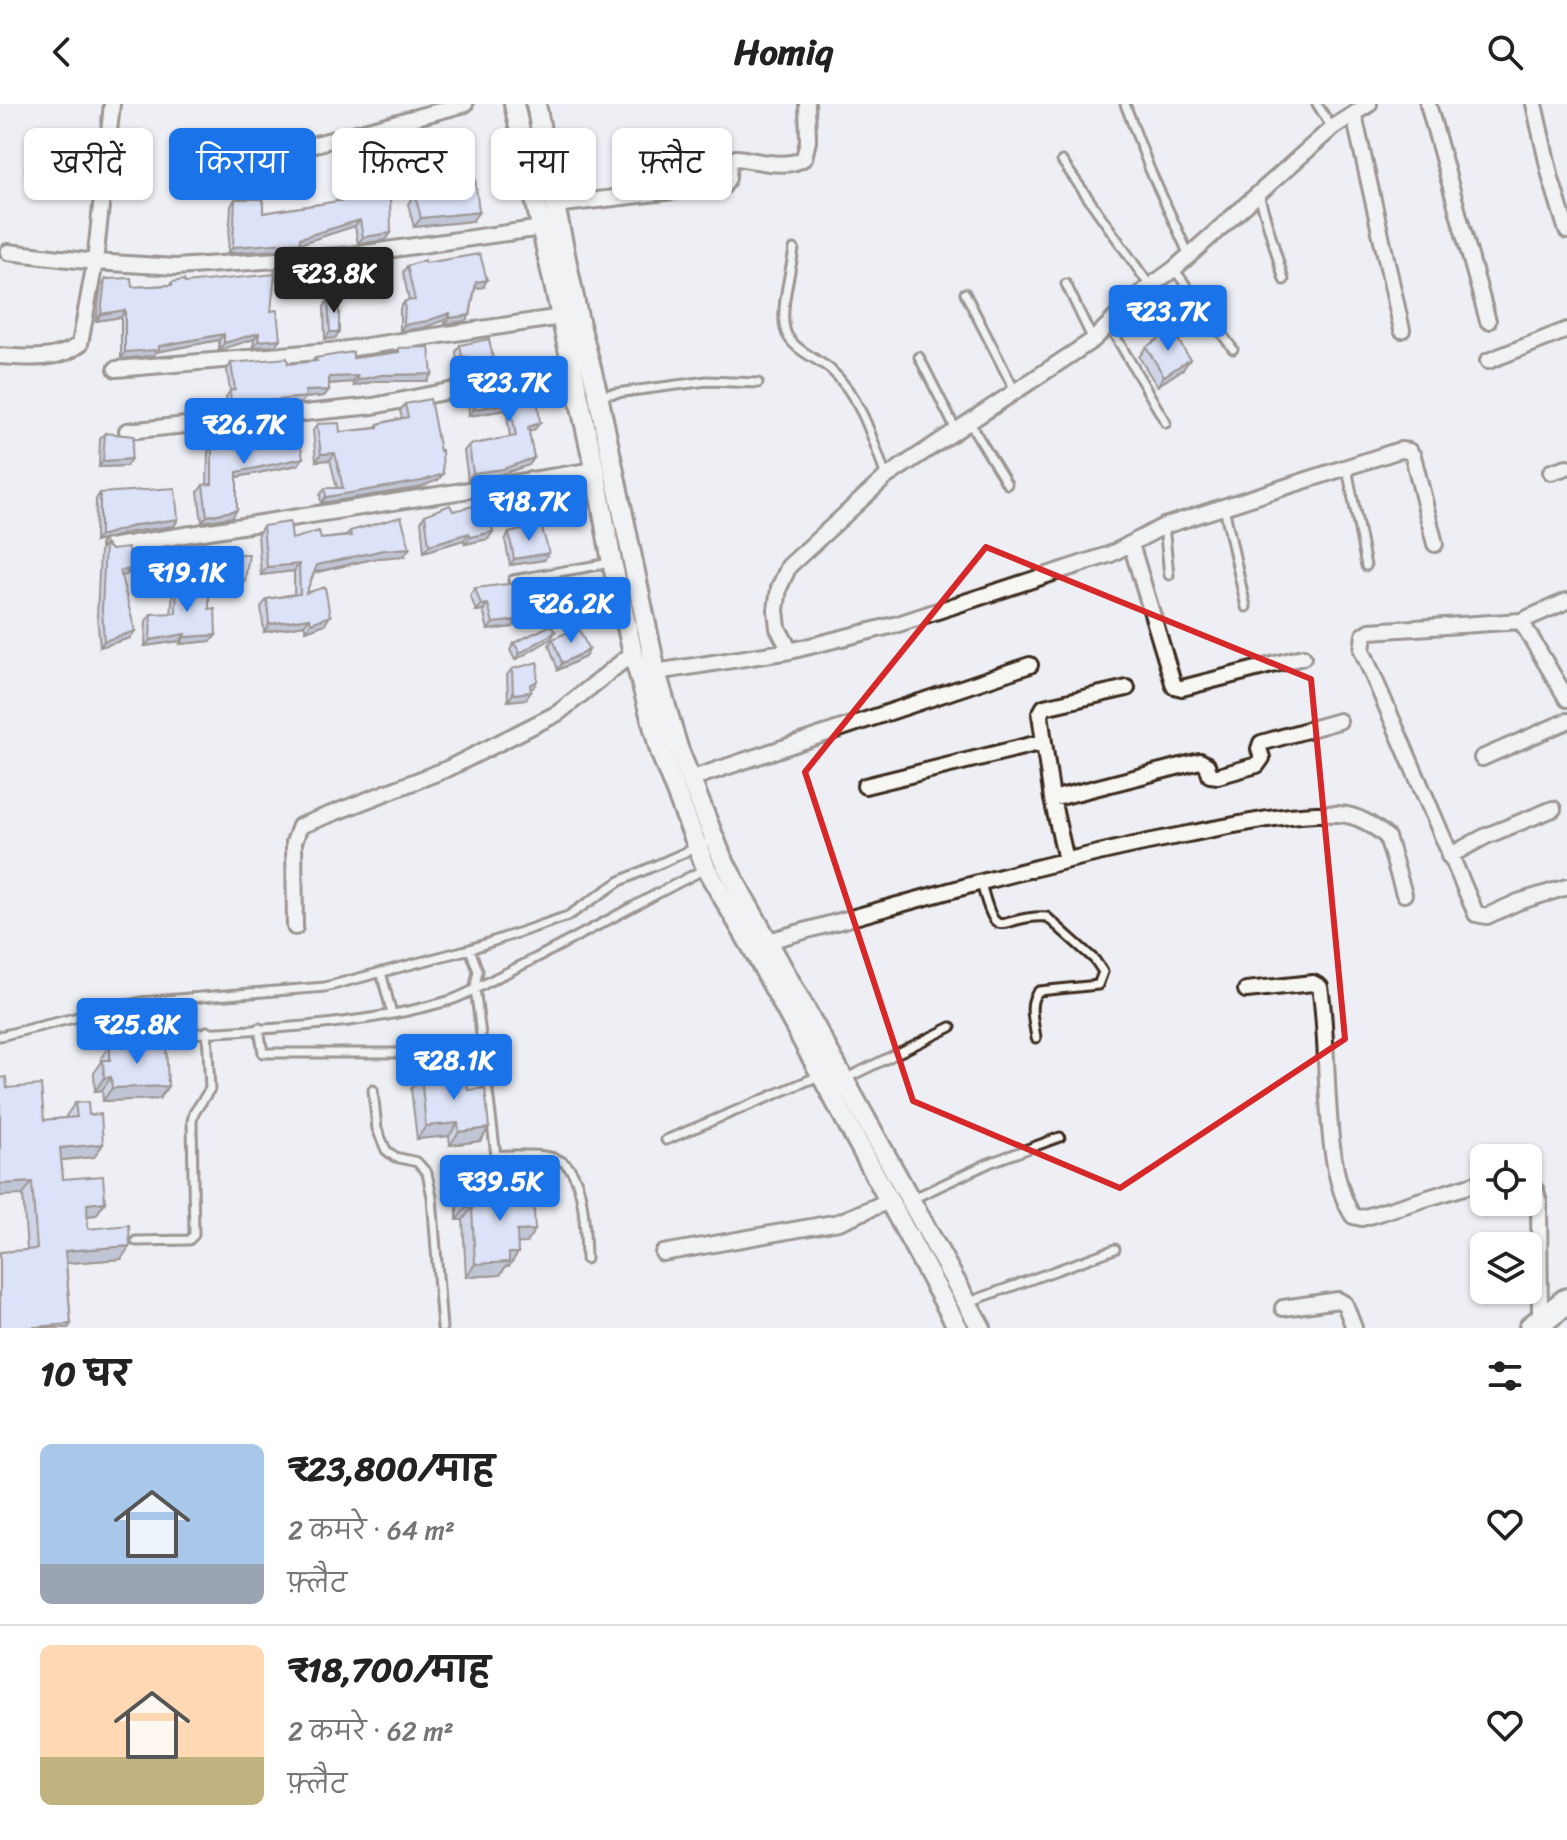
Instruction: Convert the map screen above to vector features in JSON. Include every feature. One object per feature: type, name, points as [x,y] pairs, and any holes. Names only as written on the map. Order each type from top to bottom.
[{"type":"highway","points":[[1536,1324],[1567,1301]]},
{"type":"street","points":[[109,128],[112,104]]},
{"type":"street","points":[[316,144],[465,104]]},
{"type":"street","points":[[514,104],[595,470],[612,562],[661,754],[821,1075],[958,1328]]},
{"type":"street","points":[[536,104],[578,317],[598,395],[656,672],[690,779],[705,844]]},
{"type":"street","points":[[555,205],[724,185],[728,178],[729,162],[736,158],[789,164],[799,162],[804,158],[808,141],[807,104]]},
{"type":"street","points":[[790,651],[778,628],[776,610],[779,588],[789,566],[886,477],[1093,340],[1145,290],[1174,269],[1332,128],[1369,104]]},
{"type":"street","points":[[1428,104],[1488,321]]},
{"type":"street","points":[[1534,104],[1551,179],[1567,231]]},
{"type":"street","points":[[1354,115],[1402,330]]},
{"type":"street","points":[[0,356],[30,358],[69,353],[80,344],[95,262],[101,200]]},
{"type":"street","points":[[8,252],[176,267],[351,255],[542,228]]},
{"type":"street","points":[[116,369],[341,350],[561,317]]},
{"type":"street","points":[[1488,361],[1567,330]]},
{"type":"street","points":[[127,431],[373,406],[571,367]]},
{"type":"street","points":[[656,672],[790,651],[898,624],[1111,554],[1164,526],[1400,450],[1409,451],[1435,544]]},
{"type":"street","points":[[1551,472],[1567,467]]},
{"type":"street","points":[[109,547],[595,470]]},
{"type":"street","points":[[1131,544],[1174,686],[1182,688],[1303,657]]},
{"type":"street","points":[[1567,601],[1521,621],[1370,631],[1364,635],[1362,650],[1472,908],[1482,916],[1567,887]]},
{"type":"street","points":[[1521,621],[1567,699]]},
{"type":"street","points":[[295,927],[294,842],[300,826],[447,769],[558,713],[633,653]]},
{"type":"street","points":[[690,779],[1030,665]]},
{"type":"street","points":[[1066,860],[1052,799],[1040,714],[1044,707],[1127,688]]},
{"type":"street","points":[[1052,799],[1200,761],[1207,765],[1210,775],[1218,776],[1257,765],[1262,758],[1261,743],[1339,721]]},
{"type":"street","points":[[1482,758],[1567,721]]},
{"type":"street","points":[[865,786],[1043,742]]},
{"type":"street","points":[[1449,856],[1486,836],[1553,809]]},
{"type":"street","points":[[768,941],[1133,844],[1263,820],[1339,814],[1358,818],[1387,837],[1404,894]]},
{"type":"street","points":[[715,864],[768,941],[981,1328]]},
{"type":"street","points":[[1246,990],[1313,983],[1320,987],[1334,1157],[1346,1206],[1353,1216],[1362,1218],[1470,1185]]},
{"type":"street","points":[[663,1253],[839,1222],[889,1201]]},
{"type":"street","points":[[1536,1324],[1539,1216]]},
{"type":"street","points":[[1283,1308],[1338,1300],[1345,1304],[1354,1328]]},
{"type":"lane","points":[[1125,104],[1150,170],[1189,255]]},
{"type":"lane","points":[[1317,104],[1332,128]]},
{"type":"lane","points":[[1062,161],[1178,347]]},
{"type":"lane","points":[[1259,195],[1284,280]]},
{"type":"lane","points":[[794,249],[785,329],[797,346],[826,366],[846,388],[871,432],[886,477]]},
{"type":"lane","points":[[1174,269],[1233,349]]},
{"type":"lane","points":[[1066,284],[1093,340]]},
{"type":"lane","points":[[965,293],[1015,391]]},
{"type":"lane","points":[[1109,325],[1166,423]]},
{"type":"lane","points":[[919,357],[962,426],[1007,484]]},
{"type":"lane","points":[[598,395],[707,381],[758,383]]},
{"type":"lane","points":[[1346,466],[1366,566]]},
{"type":"lane","points":[[1224,507],[1246,607]]},
{"type":"lane","points":[[1164,526],[1169,575]]},
{"type":"lane","points":[[513,580],[612,562]]},
{"type":"lane","points":[[0,1036],[140,1002],[325,987],[470,949],[568,916],[620,881],[705,844]]},
{"type":"lane","points":[[136,1037],[333,1022],[392,1014],[455,999],[582,936],[635,904],[715,864]]},
{"type":"lane","points":[[981,883],[989,915],[994,922],[1001,924],[1036,916],[1047,917],[1095,960],[1103,972],[1098,985],[1034,994],[1036,1038]]},
{"type":"lane","points":[[470,949],[478,971],[475,987],[497,1160],[544,1156],[561,1160],[572,1169],[578,1183],[586,1259]]},
{"type":"lane","points":[[381,972],[392,1014]]},
{"type":"lane","points":[[843,1080],[951,1027]]},
{"type":"lane","points":[[259,1028],[263,1053],[483,1053]]},
{"type":"lane","points":[[136,1241],[189,1240],[194,1235],[192,1121],[210,1089],[207,1031]]},
{"type":"lane","points":[[666,1140],[821,1075]]},
{"type":"lane","points":[[373,1090],[377,1129],[386,1150],[395,1157],[417,1162],[427,1173],[432,1197],[442,1328]]},
{"type":"lane","points":[[908,1200],[989,1163],[1060,1137]]},
{"type":"lane","points":[[967,1303],[1115,1249]]},
{"type":"highlighted area","points":[[986,547],[1311,679],[1345,1039],[1120,1188],[913,1101],[805,772]]},
{"type":"building","points":[[475,178],[479,212],[421,218],[416,200],[475,200]]},
{"type":"building","points":[[235,200],[263,200],[263,213],[346,200],[390,200],[391,233],[363,237],[360,220],[300,238],[300,242],[233,247]]},
{"type":"building","points":[[480,254],[487,280],[476,282],[470,315],[450,318],[450,313],[404,325],[405,301],[415,300],[407,266],[425,260],[425,263]]},
{"type":"building","points":[[322,261],[324,278],[284,282],[279,264]]},
{"type":"building","points":[[275,274],[271,311],[277,310],[280,339],[258,341],[259,333],[224,343],[224,334],[159,346],[155,350],[125,352],[125,310],[101,314],[105,279],[131,278],[132,287]]},
{"type":"building","points":[[339,297],[339,332],[330,332],[328,300]]},
{"type":"building","points":[[1172,330],[1190,359],[1164,376],[1146,347]]},
{"type":"building","points":[[489,339],[493,359],[473,364],[472,358],[462,356],[460,345]]},
{"type":"building","points":[[429,347],[432,374],[381,375],[358,380],[358,376],[329,377],[329,390],[305,391],[306,397],[231,404],[230,391],[235,389],[231,363],[287,358],[288,364],[353,352],[353,358],[399,352],[399,348]]},
{"type":"building","points":[[547,376],[549,395],[537,397],[540,423],[528,427],[534,458],[503,469],[473,473],[469,445],[516,436],[510,403],[474,409],[473,392]]},
{"type":"building","points":[[430,399],[442,450],[443,474],[422,481],[326,497],[325,488],[343,488],[335,453],[321,454],[317,424],[339,423],[340,432],[378,428],[378,424],[408,417],[405,404]]},
{"type":"building","points":[[105,433],[134,436],[131,459],[103,461]]},
{"type":"building","points":[[298,433],[303,458],[237,472],[237,510],[207,516],[203,485],[212,484],[212,445],[261,434],[261,439]]},
{"type":"building","points":[[563,486],[569,509],[535,517],[534,494]]},
{"type":"building","points":[[175,488],[178,519],[136,525],[100,536],[100,493]]},
{"type":"building","points":[[486,503],[493,532],[470,537],[469,533],[429,545],[425,515],[450,505],[453,511]]},
{"type":"building","points":[[401,517],[410,548],[383,550],[317,565],[306,593],[325,587],[330,616],[311,623],[310,618],[269,624],[267,599],[300,594],[299,564],[267,567],[263,526],[290,522],[292,539],[319,531],[321,539],[351,536],[350,531]]},
{"type":"building","points":[[541,525],[549,553],[514,559],[509,533]]},
{"type":"building","points":[[105,544],[111,550],[128,548],[131,569],[120,571],[135,631],[104,641],[102,609]]},
{"type":"building","points":[[249,554],[245,581],[216,584],[216,555]]},
{"type":"building","points":[[209,579],[209,609],[215,608],[216,635],[185,637],[185,634],[150,640],[151,614],[176,613],[177,585]]},
{"type":"building","points":[[516,583],[517,620],[493,623],[488,604],[481,605],[475,588]]},
{"type":"building","points":[[551,625],[555,632],[520,653],[514,643]]},
{"type":"building","points":[[578,627],[589,650],[562,663],[553,639]]},
{"type":"building","points":[[538,662],[537,681],[530,685],[531,692],[513,694],[512,669]]},
{"type":"building","points":[[166,1043],[168,1086],[112,1088],[111,1077],[104,1078],[103,1060],[110,1060],[110,1045]]},
{"type":"building","points":[[466,1070],[468,1090],[485,1088],[489,1128],[459,1132],[458,1123],[426,1126],[421,1076]]},
{"type":"building","points":[[6,1077],[7,1088],[41,1085],[44,1120],[77,1117],[75,1103],[88,1102],[89,1115],[101,1114],[103,1144],[60,1148],[63,1179],[103,1176],[105,1202],[87,1204],[88,1229],[129,1225],[130,1246],[65,1251],[71,1324],[0,1328],[0,1252],[37,1249],[32,1182],[0,1184],[0,1078]]},
{"type":"building","points":[[533,1191],[535,1230],[517,1231],[518,1253],[509,1253],[509,1262],[475,1264],[472,1207],[466,1207],[466,1194]]}]
